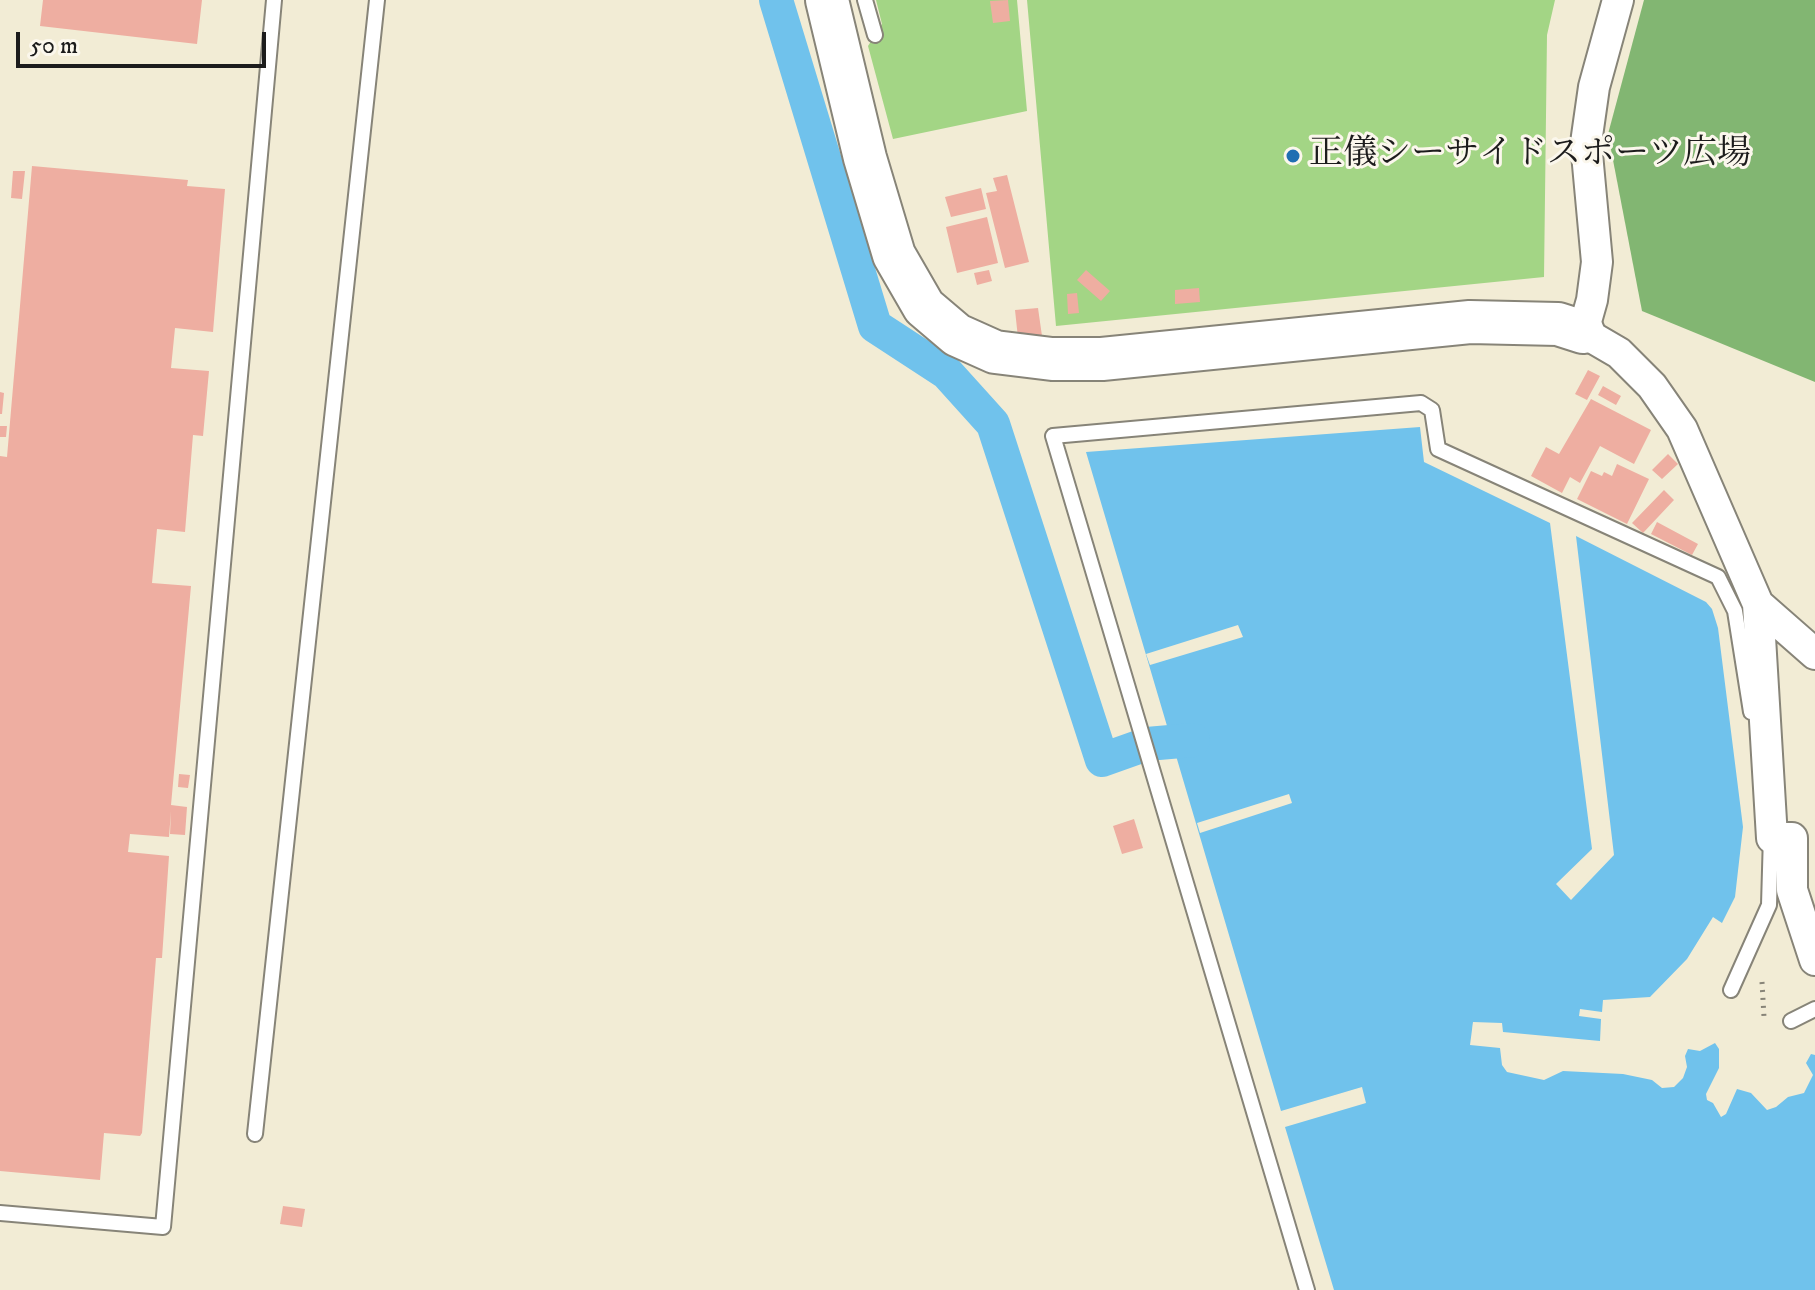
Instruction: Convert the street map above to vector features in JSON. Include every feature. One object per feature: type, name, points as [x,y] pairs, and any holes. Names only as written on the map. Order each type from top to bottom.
[{"type":"street","points":[[827,0],[865,158],[894,255],[924,307],[957,335],[995,352],[1052,359],[1102,359],[1470,322],[1558,324],[1583,332],[1619,353],[1652,386],[1682,429],[1758,604],[1772,838],[1792,838],[1792,890],[1815,960]]},
{"type":"street","points":[[1583,332],[1592,300],[1597,262],[1586,143],[1594,87],[1618,0]]},
{"type":"street","points":[[1758,604],[1815,654]]},
{"type":"lane","points":[[0,1213],[163,1227],[274,0]]},
{"type":"lane","points":[[255,1134],[377,0]]},
{"type":"lane","points":[[865,0],[875,35]]},
{"type":"lane","points":[[1307,1290],[1053,436],[1421,403],[1432,410],[1438,449],[1718,577],[1735,611],[1772,838],[1769,905],[1731,990]]},
{"type":"lane","points":[[1791,1021],[1815,1009]]},
{"type":"path","points":[[1762,972],[1764,1017]]},
{"type":"green space","points":[[876,0],[1017,0],[1027,111],[893,139],[868,46],[882,24]]},
{"type":"green space","name":"正儀シーサイドスポーツ広場","points":[[1027,0],[1555,0],[1547,35],[1544,277],[1056,326]]},
{"type":"green space","points":[[1644,0],[1815,0],[1815,382],[1642,311],[1608,134]]},
{"type":"water","points":[[1420,427],[1424,462],[1550,523],[1592,849],[1556,884],[1571,900],[1614,855],[1576,536],[1706,602],[1712,609],[1718,628],[1743,827],[1735,897],[1722,923],[1713,917],[1687,959],[1650,997],[1603,1000],[1602,1012],[1580,1009],[1579,1016],[1601,1019],[1600,1041],[1503,1032],[1502,1023],[1473,1022],[1470,1045],[1500,1048],[1502,1065],[1507,1072],[1544,1080],[1563,1071],[1623,1074],[1652,1080],[1662,1088],[1674,1087],[1683,1078],[1688,1049],[1700,1051],[1715,1043],[1719,1049],[1719,1068],[1706,1094],[1707,1100],[1713,1103],[1721,1117],[1726,1114],[1737,1089],[1751,1093],[1767,1110],[1788,1097],[1804,1093],[1813,1075],[1806,1063],[1811,1054],[1815,1055],[1815,1290],[1334,1290],[1285,1127],[1366,1103],[1362,1087],[1281,1111],[1174,749],[1167,750],[1163,738],[1170,736],[1086,452]]},
{"type":"pier","points":[[1553,525],[1596,849],[1561,884],[1571,894],[1609,854],[1572,534],[1610,855],[1570,896],[1559,885],[1595,849]]},
{"type":"pier","points":[[1238,625],[1243,637],[1150,665],[1146,654]]},
{"type":"pier","points":[[1289,794],[1292,803],[1200,833],[1197,823]]},
{"type":"pier","points":[[1473,1023],[1501,1025],[1502,1034],[1604,1042],[1600,1045],[1503,1036],[1498,1027],[1476,1026],[1475,1042],[1504,1047],[1472,1044]]},
{"type":"pier","points":[[1361,1088],[1365,1102],[1286,1126],[1285,1123],[1361,1100],[1359,1092],[1282,1115],[1281,1112]]},
{"type":"building","points":[[43,0],[202,0],[197,44],[40,26]]},
{"type":"building","points":[[1008,0],[1010,21],[993,23],[990,1]]},
{"type":"building","points":[[32,166],[188,180],[187,186],[225,189],[213,332],[175,328],[171,368],[209,371],[203,436],[193,435],[185,532],[157,529],[152,583],[191,586],[171,805],[187,807],[185,835],[170,834],[171,811],[169,837],[130,834],[128,852],[169,856],[162,958],[156,958],[142,1133],[140,1136],[104,1133],[100,1180],[0,1171],[0,456],[7,457]]},
{"type":"building","points":[[13,171],[25,171],[22,199],[11,198]]},
{"type":"building","points":[[1007,175],[1029,262],[1005,268],[986,193],[997,191],[993,178]]},
{"type":"building","points":[[981,188],[986,209],[951,217],[945,197]]},
{"type":"building","points":[[987,217],[998,263],[957,273],[946,227]]},
{"type":"building","points":[[989,270],[992,281],[977,285],[974,273]]},
{"type":"building","points":[[1086,270],[1110,291],[1101,301],[1077,280]]},
{"type":"building","points":[[1199,288],[1200,302],[1175,304],[1175,290]]},
{"type":"building","points":[[1077,293],[1079,313],[1068,314],[1067,294]]},
{"type":"building","points":[[1038,308],[1042,336],[1018,338],[1015,310]]},
{"type":"building","points":[[1588,370],[1600,376],[1587,400],[1575,394]]},
{"type":"building","points":[[1603,386],[1621,396],[1616,405],[1598,395]]},
{"type":"building","points":[[0,392],[4,393],[2,414],[0,414]]},
{"type":"building","points":[[1591,399],[1651,430],[1634,464],[1600,446],[1580,483],[1570,477],[1562,493],[1531,476],[1546,447],[1559,454]]},
{"type":"building","points":[[0,426],[7,426],[6,437],[0,437]]},
{"type":"building","points":[[1668,454],[1678,464],[1662,479],[1652,470]]},
{"type":"building","points":[[1617,464],[1649,479],[1627,524],[1577,499],[1591,471],[1612,476]]},
{"type":"building","points":[[1664,490],[1674,500],[1643,533],[1632,523]]},
{"type":"building","points":[[1657,522],[1698,544],[1692,555],[1651,534]]},
{"type":"building","points":[[179,774],[190,775],[188,788],[178,787]]},
{"type":"building","points":[[1134,819],[1143,848],[1122,854],[1113,826]]},
{"type":"building","points":[[283,1206],[305,1209],[302,1227],[280,1224]]},
{"type":"waterway","points":[[776,0],[875,326],[947,373],[993,424],[1102,760],[1147,744],[1193,740]]},
{"type":"place","name":"正儀シーサイドスポーツ広場","points":[[1293,156]]}]
